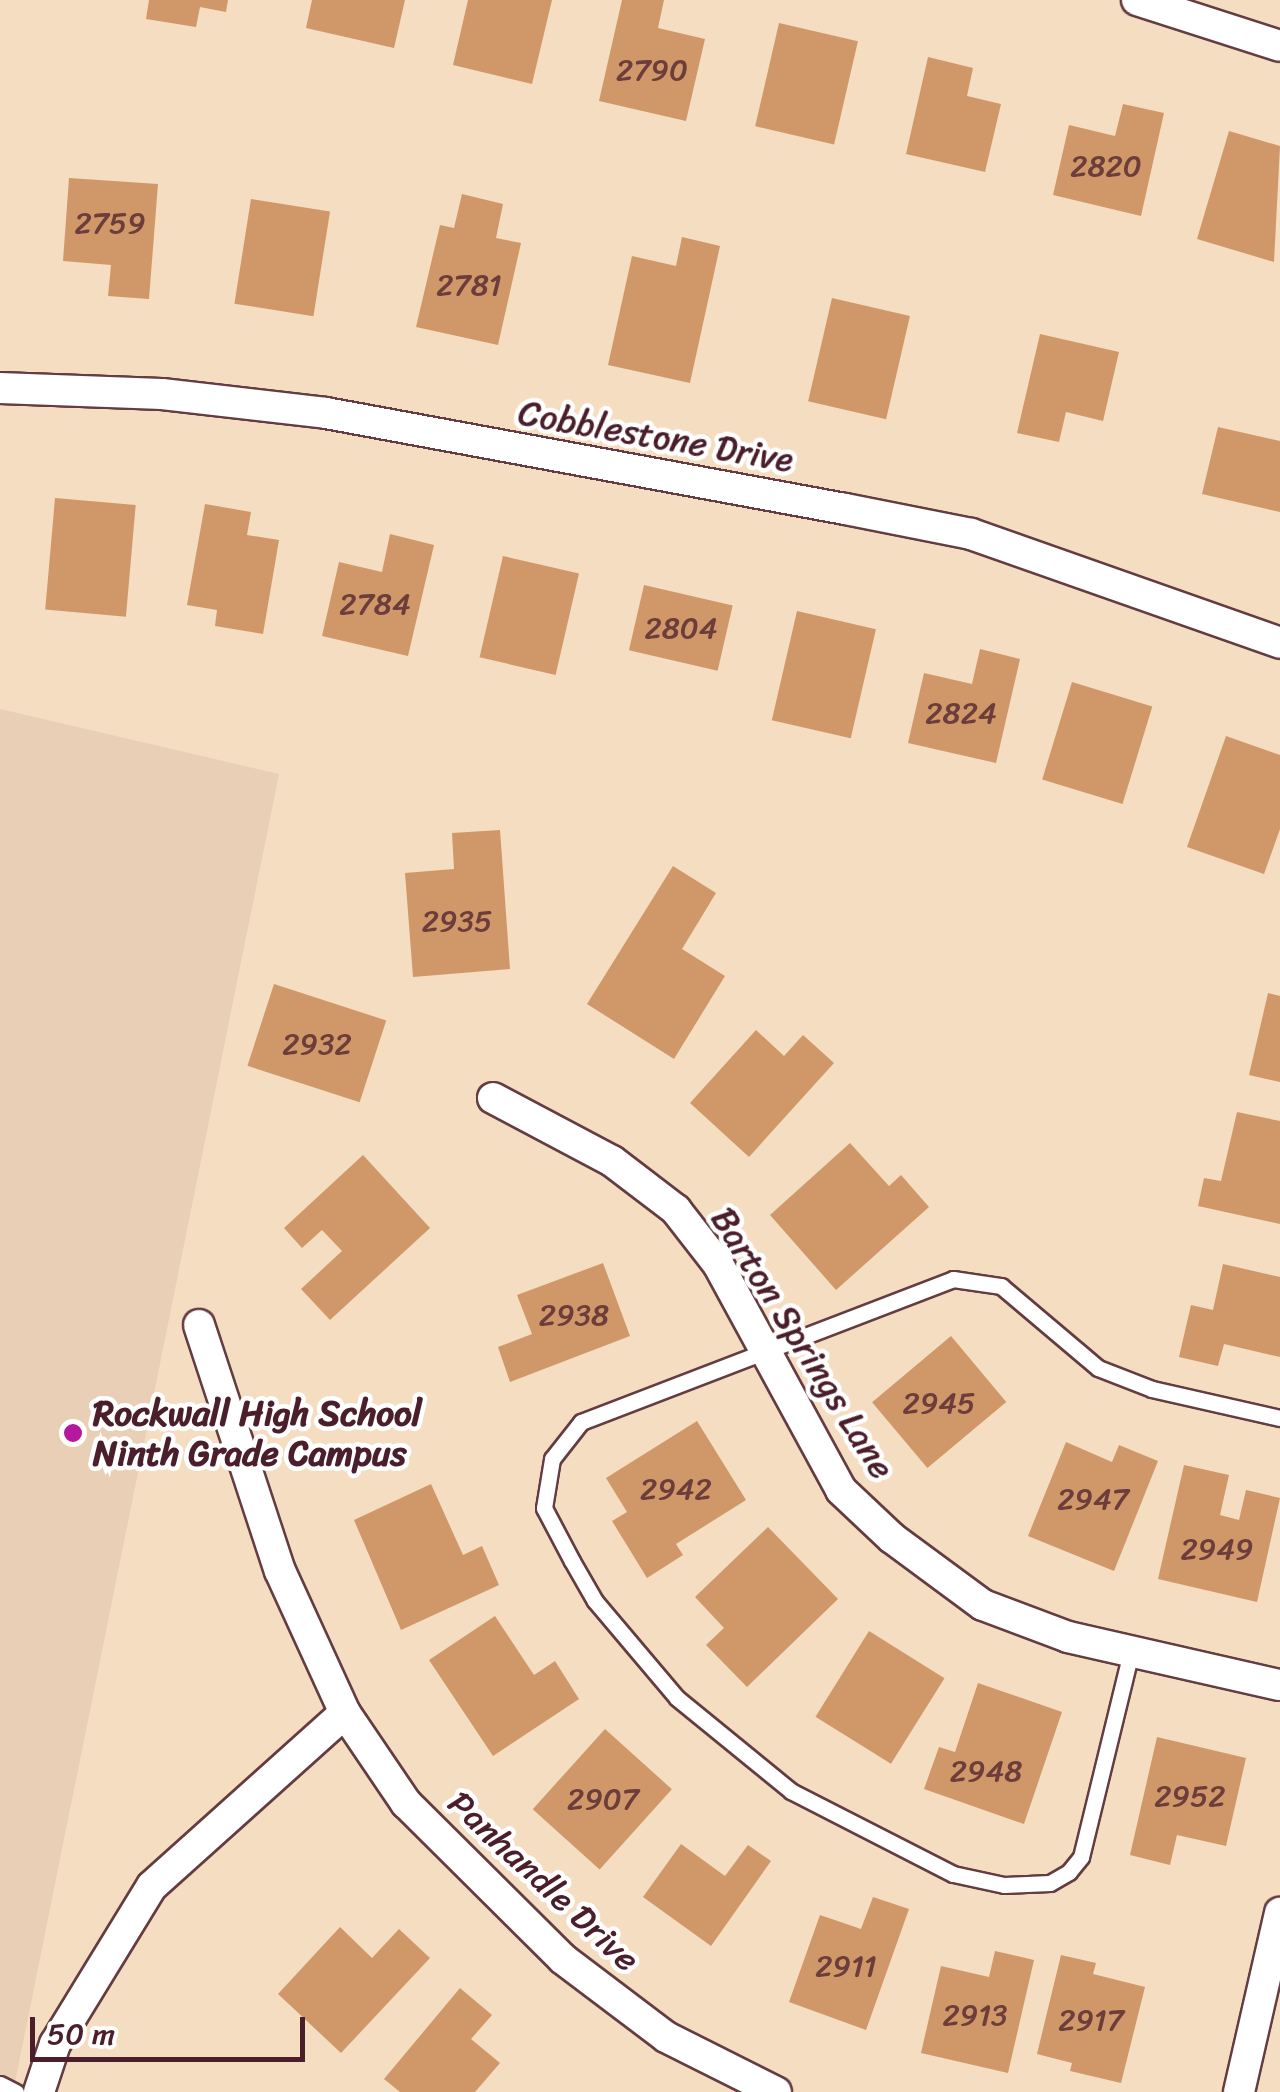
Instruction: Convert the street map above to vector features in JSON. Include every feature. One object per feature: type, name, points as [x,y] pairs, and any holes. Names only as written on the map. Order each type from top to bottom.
[{"type":"street","points":[[1137,0],[1280,46]]},
{"type":"street","name":"Cobblestone Drive","points":[[0,388],[162,394],[326,414],[863,513],[989,540],[1280,643]]},
{"type":"street","name":"Barton Springs Lane","points":[[493,1098],[612,1161],[676,1210],[718,1264],[841,1490],[892,1538],[983,1605],[1068,1638],[1280,1684]]},
{"type":"street","name":"Panhandle Drive","points":[[200,1325],[273,1554],[345,1712],[406,1803],[563,1959],[666,2037],[776,2092]]},
{"type":"street","points":[[38,2092],[56,2044],[152,1886],[345,1712]]},
{"type":"street","points":[[1238,2092],[1280,1912]]},
{"type":"lane","points":[[1130,1652],[1081,1857],[1050,1883],[1004,1886],[953,1874],[836,1818],[723,1739],[666,1686],[595,1600],[544,1508],[543,1490],[552,1459],[580,1422],[935,1283],[976,1280],[1001,1286],[1098,1368],[1152,1390],[1280,1418]]},
{"type":"lane","points":[[0,2084],[16,2092]]},
{"type":"shaded area","name":"Rockwall High School Ninth Grade Campus","points":[[0,709],[279,774],[13,2092],[0,2092]]},
{"type":"building","points":[[149,0],[228,0],[226,12],[200,7],[196,27],[146,19]]},
{"type":"building","points":[[312,0],[405,0],[394,48],[306,28]]},
{"type":"building","points":[[468,0],[552,0],[532,84],[453,65]]},
{"type":"building","points":[[622,0],[664,0],[658,28],[705,39],[686,121],[599,101]]},
{"type":"building","points":[[779,23],[858,41],[834,145],[755,126]]},
{"type":"building","points":[[928,57],[973,68],[967,96],[1001,104],[985,172],[906,154]]},
{"type":"building","points":[[1123,104],[1164,113],[1141,216],[1053,195],[1069,125],[1115,136]]},
{"type":"building","points":[[1229,131],[1280,146],[1274,262],[1197,239]]},
{"type":"building","points":[[69,178],[158,184],[149,299],[108,296],[111,265],[63,261]]},
{"type":"building","points":[[462,194],[503,204],[496,238],[521,243],[498,345],[416,327],[440,225],[454,228]]},
{"type":"building","points":[[251,199],[330,212],[313,316],[234,304]]},
{"type":"building","points":[[682,237],[720,246],[690,383],[608,365],[632,256],[676,266]]},
{"type":"building","points":[[832,298],[910,316],[886,419],[808,401]]},
{"type":"building","points":[[1040,334],[1119,352],[1103,421],[1066,412],[1059,442],[1017,433]]},
{"type":"building","points":[[1218,427],[1280,441],[1280,512],[1202,494]]},
{"type":"building","points":[[55,498],[136,505],[126,617],[45,610]]},
{"type":"building","points":[[205,504],[251,512],[247,535],[279,540],[263,634],[215,626],[217,610],[187,605]]},
{"type":"building","points":[[390,534],[434,545],[408,656],[322,636],[339,562],[382,572]]},
{"type":"building","points":[[503,556],[579,574],[556,675],[480,657]]},
{"type":"building","points":[[644,585],[733,605],[718,671],[629,650]]},
{"type":"building","points":[[797,611],[876,629],[851,738],[772,720]]},
{"type":"building","points":[[980,649],[1020,659],[996,763],[908,743],[924,673],[972,684]]},
{"type":"building","points":[[1072,682],[1152,707],[1123,804],[1042,780]]},
{"type":"building","points":[[1226,736],[1280,755],[1280,829],[1264,874],[1187,847]]},
{"type":"building","points":[[500,830],[510,969],[413,977],[405,873],[454,869],[452,833]]},
{"type":"building","points":[[673,866],[716,893],[682,949],[725,976],[674,1059],[587,1004]]},
{"type":"building","points":[[274,984],[386,1020],[360,1102],[247,1066]]},
{"type":"building","points":[[1268,993],[1280,996],[1280,1082],[1249,1075]]},
{"type":"building","points":[[756,1030],[784,1056],[803,1035],[834,1063],[749,1157],[690,1103]]},
{"type":"building","points":[[1237,1112],[1280,1121],[1280,1224],[1198,1206],[1204,1178],[1221,1181]]},
{"type":"building","points":[[850,1143],[889,1186],[901,1175],[929,1207],[836,1290],[770,1215]]},
{"type":"building","points":[[363,1155],[430,1228],[330,1320],[301,1289],[342,1251],[322,1230],[302,1248],[284,1228]]},
{"type":"building","points":[[603,1263],[630,1336],[510,1382],[498,1347],[532,1334],[517,1295]]},
{"type":"building","points":[[1223,1264],[1280,1277],[1280,1357],[1224,1344],[1218,1366],[1179,1357],[1191,1305],[1213,1310]]},
{"type":"building","points":[[951,1336],[1006,1402],[927,1468],[872,1402]]},
{"type":"building","points":[[697,1421],[746,1500],[676,1544],[683,1555],[647,1578],[612,1521],[627,1512],[606,1478]]},
{"type":"building","points":[[1066,1442],[1112,1462],[1119,1445],[1158,1461],[1114,1571],[1028,1536]]},
{"type":"building","points":[[1184,1465],[1229,1475],[1220,1515],[1239,1520],[1246,1490],[1280,1498],[1257,1602],[1158,1579]]},
{"type":"building","points":[[431,1484],[463,1555],[482,1546],[499,1585],[401,1630],[354,1520]]},
{"type":"building","points":[[768,1527],[838,1599],[747,1687],[706,1645],[724,1628],[695,1597]]},
{"type":"building","points":[[495,1616],[534,1675],[555,1661],[579,1699],[493,1756],[429,1660]]},
{"type":"building","points":[[869,1631],[944,1678],[891,1764],[815,1717]]},
{"type":"building","points":[[978,1683],[1062,1712],[1024,1824],[924,1789],[939,1747],[955,1752]]},
{"type":"building","points":[[605,1729],[672,1789],[600,1869],[533,1809]]},
{"type":"building","points":[[1157,1737],[1246,1758],[1226,1846],[1177,1835],[1170,1865],[1130,1855]]},
{"type":"building","points":[[681,1844],[725,1876],[748,1845],[771,1861],[711,1946],[643,1897]]},
{"type":"building","points":[[873,1897],[909,1909],[866,2030],[789,2002],[820,1915],[861,1929]]},
{"type":"building","points":[[340,1927],[372,1958],[399,1929],[430,1958],[341,2053],[278,1994]]},
{"type":"building","points":[[995,1951],[1034,1960],[1008,2073],[921,2053],[941,1966],[989,1977]]},
{"type":"building","points":[[1061,1955],[1096,1963],[1093,1974],[1145,1987],[1121,2083],[1070,2071],[1072,2063],[1037,2054]]},
{"type":"building","points":[[460,1988],[492,2015],[471,2039],[500,2063],[475,2092],[400,2092],[384,2079]]},
{"type":"place","name":"Rockwall High School Ninth Grade Campus","points":[[73,1433]]}]
